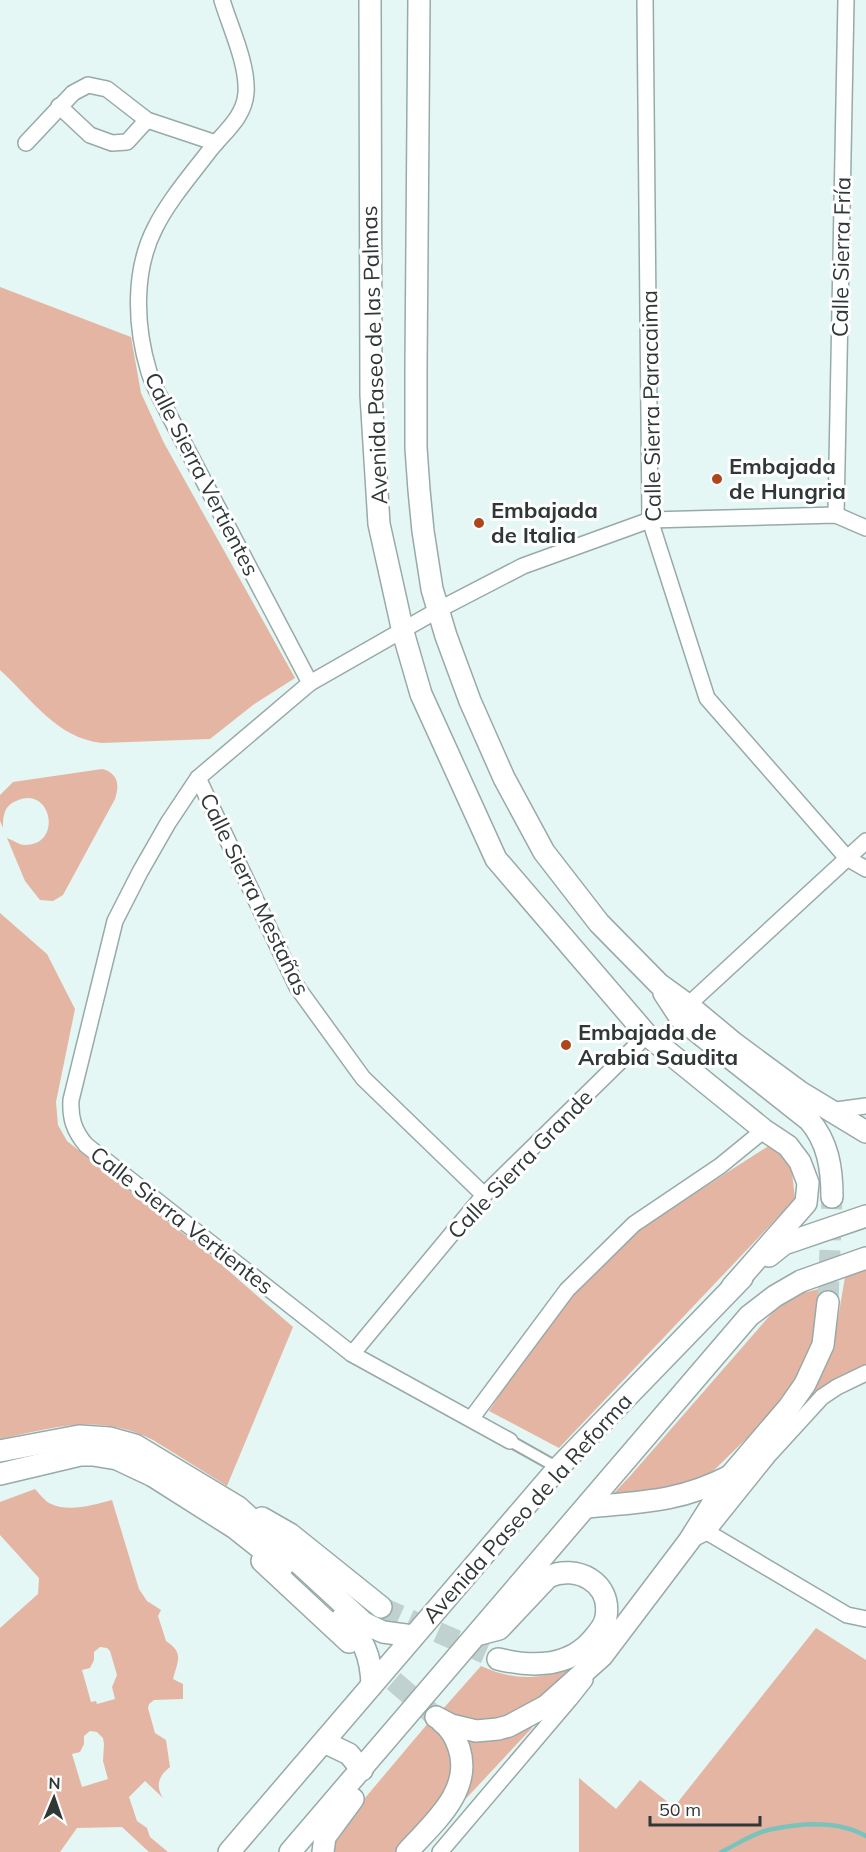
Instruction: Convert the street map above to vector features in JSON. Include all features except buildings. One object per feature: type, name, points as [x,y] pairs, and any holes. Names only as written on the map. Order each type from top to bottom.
[{"type":"main road","name":"Avenida Paseo de las Palmas","points":[[370,0],[371,395],[379,524],[403,632],[421,694],[496,859],[646,1035],[764,1130],[788,1146],[800,1162],[808,1183],[806,1203],[732,1287]]},
{"type":"main road","name":"Avenida Paseo de las Palmas","points":[[418,0],[416,448],[423,531],[432,589],[438,610],[487,743],[544,852],[599,923],[659,984],[744,1051],[829,1111],[866,1132]]},
{"type":"main road","points":[[659,984],[681,1019],[809,1120],[818,1130],[830,1160],[832,1197]]},
{"type":"main road","name":"Avenida Paseo de la Reforma","points":[[229,1852],[558,1468],[732,1287],[784,1244],[866,1216]]},
{"type":"main road","name":"Avenida Paseo de la Reforma","points":[[290,1852],[749,1316],[775,1296],[801,1281],[866,1258]]},
{"type":"main road","points":[[407,1852],[453,1798],[461,1777],[462,1765],[458,1743],[452,1733],[436,1717],[451,1725],[476,1731],[509,1726],[546,1706],[602,1656],[698,1536],[730,1476],[789,1407],[805,1384],[823,1345],[828,1302]]},
{"type":"main road","points":[[0,1451],[79,1436],[110,1437],[147,1451],[236,1517],[364,1623],[383,1632],[413,1636]]},
{"type":"main road","points":[[0,1474],[66,1457],[93,1455],[107,1457],[127,1463],[236,1517],[297,1578],[356,1631],[368,1654],[372,1685]]},
{"type":"main road","points":[[586,1507],[677,1497],[695,1492],[730,1476]]},
{"type":"main road","points":[[236,1517],[265,1519],[290,1534],[381,1607]]},
{"type":"main road","points":[[236,1517],[268,1567],[360,1653]]},
{"type":"main road","points":[[473,1636],[499,1629],[548,1577],[555,1573],[580,1573],[600,1588],[606,1603],[606,1619],[584,1649],[565,1660],[540,1664],[519,1664],[498,1659]]},
{"type":"main road","points":[[323,1852],[325,1837],[407,1732],[416,1706]]},
{"type":"main road","points":[[324,1742],[349,1754],[362,1770]]},
{"type":"street","name":"Calle Sierra Vertientes","points":[[222,0],[243,67],[246,93],[241,112],[232,126],[216,143],[154,229],[145,255],[138,290],[140,331],[149,373],[168,413],[310,683]]},
{"type":"street","name":"Calle Sierra Paracaima","points":[[645,0],[650,520],[707,698],[847,858],[866,869]]},
{"type":"street","name":"Calle Sierra Fría","points":[[836,514],[846,0]]},
{"type":"street","points":[[26,143],[59,106],[73,93],[88,85],[107,89],[147,120],[216,143]]},
{"type":"street","points":[[59,106],[90,135],[112,143],[127,142],[147,120]]},
{"type":"street","name":"Calle Sierra Vertientes","points":[[558,1468],[352,1354],[80,1138],[72,1120],[71,1100],[115,921],[162,832],[198,778],[310,683],[438,610],[523,566],[650,520],[836,514]]},
{"type":"street","points":[[836,514],[866,528]]},
{"type":"street","name":"Calle Sierra Mestañas","points":[[198,778],[297,987],[363,1078],[484,1195]]},
{"type":"street","points":[[688,1005],[866,841]]},
{"type":"street","name":"Calle Sierra Grande","points":[[352,1354],[484,1195],[646,1035]]},
{"type":"street","points":[[829,1111],[866,1106]]},
{"type":"street","points":[[471,1419],[567,1290],[634,1224],[720,1166],[764,1130]]},
{"type":"street","points":[[866,1373],[822,1397],[698,1536],[847,1615],[866,1619]]},
{"type":"street","points":[[440,1852],[563,1708],[602,1656]]},
{"type":"shaded area","points":[[0,287],[131,337],[141,393],[164,443],[295,678],[253,705],[210,739],[102,743],[86,740],[58,725],[0,670]]},
{"type":"shaded area","points":[[102,769],[111,773],[116,780],[115,799],[63,895],[53,901],[40,900],[25,881],[7,838],[25,845],[37,842],[45,836],[49,827],[45,807],[38,801],[28,798],[16,801],[5,812],[3,828],[0,821],[0,795],[13,782]]},
{"type":"shaded area","points":[[0,913],[47,954],[75,1009],[56,1102],[58,1125],[67,1141],[214,1258],[293,1327],[227,1486],[153,1440],[114,1427],[77,1425],[0,1439]]},
{"type":"shaded area","points":[[770,1145],[791,1163],[795,1199],[559,1448],[489,1411],[550,1320],[636,1231]]},
{"type":"shaded area","points":[[866,1265],[866,1368],[835,1383],[807,1401],[821,1376],[834,1342],[845,1277],[854,1268]]},
{"type":"shaded area","points":[[823,1288],[815,1345],[780,1406],[709,1475],[692,1482],[657,1490],[613,1494],[786,1297]]},
{"type":"shaded area","points":[[35,1489],[49,1503],[56,1506],[72,1508],[112,1500],[139,1589],[147,1601],[161,1610],[158,1616],[166,1641],[177,1653],[178,1662],[173,1679],[183,1684],[183,1699],[154,1700],[148,1708],[155,1733],[166,1740],[170,1767],[159,1781],[159,1789],[163,1798],[145,1781],[129,1797],[137,1821],[147,1828],[150,1837],[168,1852],[149,1852],[122,1827],[77,1828],[60,1852],[0,1852],[0,1628],[38,1594],[39,1578],[0,1535],[0,1502]],"holes":[[[100,1647],[110,1651],[117,1675],[112,1687],[115,1699],[97,1704],[96,1701],[91,1702],[82,1670],[90,1668],[94,1660],[94,1652]],[[90,1731],[97,1732],[103,1738],[103,1761],[108,1779],[82,1787],[72,1754],[80,1752],[84,1744],[84,1736]]]},
{"type":"shaded area","points":[[816,1628],[866,1660],[866,1852],[579,1852],[579,1778],[616,1809],[640,1780],[674,1807]]},
{"type":"shaded area","points":[[579,1661],[580,1667],[518,1716],[479,1724],[442,1710],[481,1666],[518,1677],[530,1677],[555,1673]]},
{"type":"shaded area","points":[[429,1722],[443,1736],[452,1753],[451,1788],[397,1852],[330,1852],[338,1830]]},
{"type":"shaded area","points":[[532,1723],[532,1728],[458,1807],[463,1739]]},
{"type":"waterway","points":[[721,1852],[762,1832],[792,1826],[831,1825],[866,1836]]},
{"type":"tunnel","points":[[828,1302],[832,1197]]},
{"type":"tunnel","points":[[381,1607],[498,1659]]},
{"type":"tunnel","points":[[370,1661],[436,1717]]},
{"type":"place","name":"Embajada de Hungria","points":[[717,479]]},
{"type":"place","name":"Embajada de Italia","points":[[479,523]]},
{"type":"place","name":"Embajada de Arabia Saudita","points":[[566,1045]]}]
